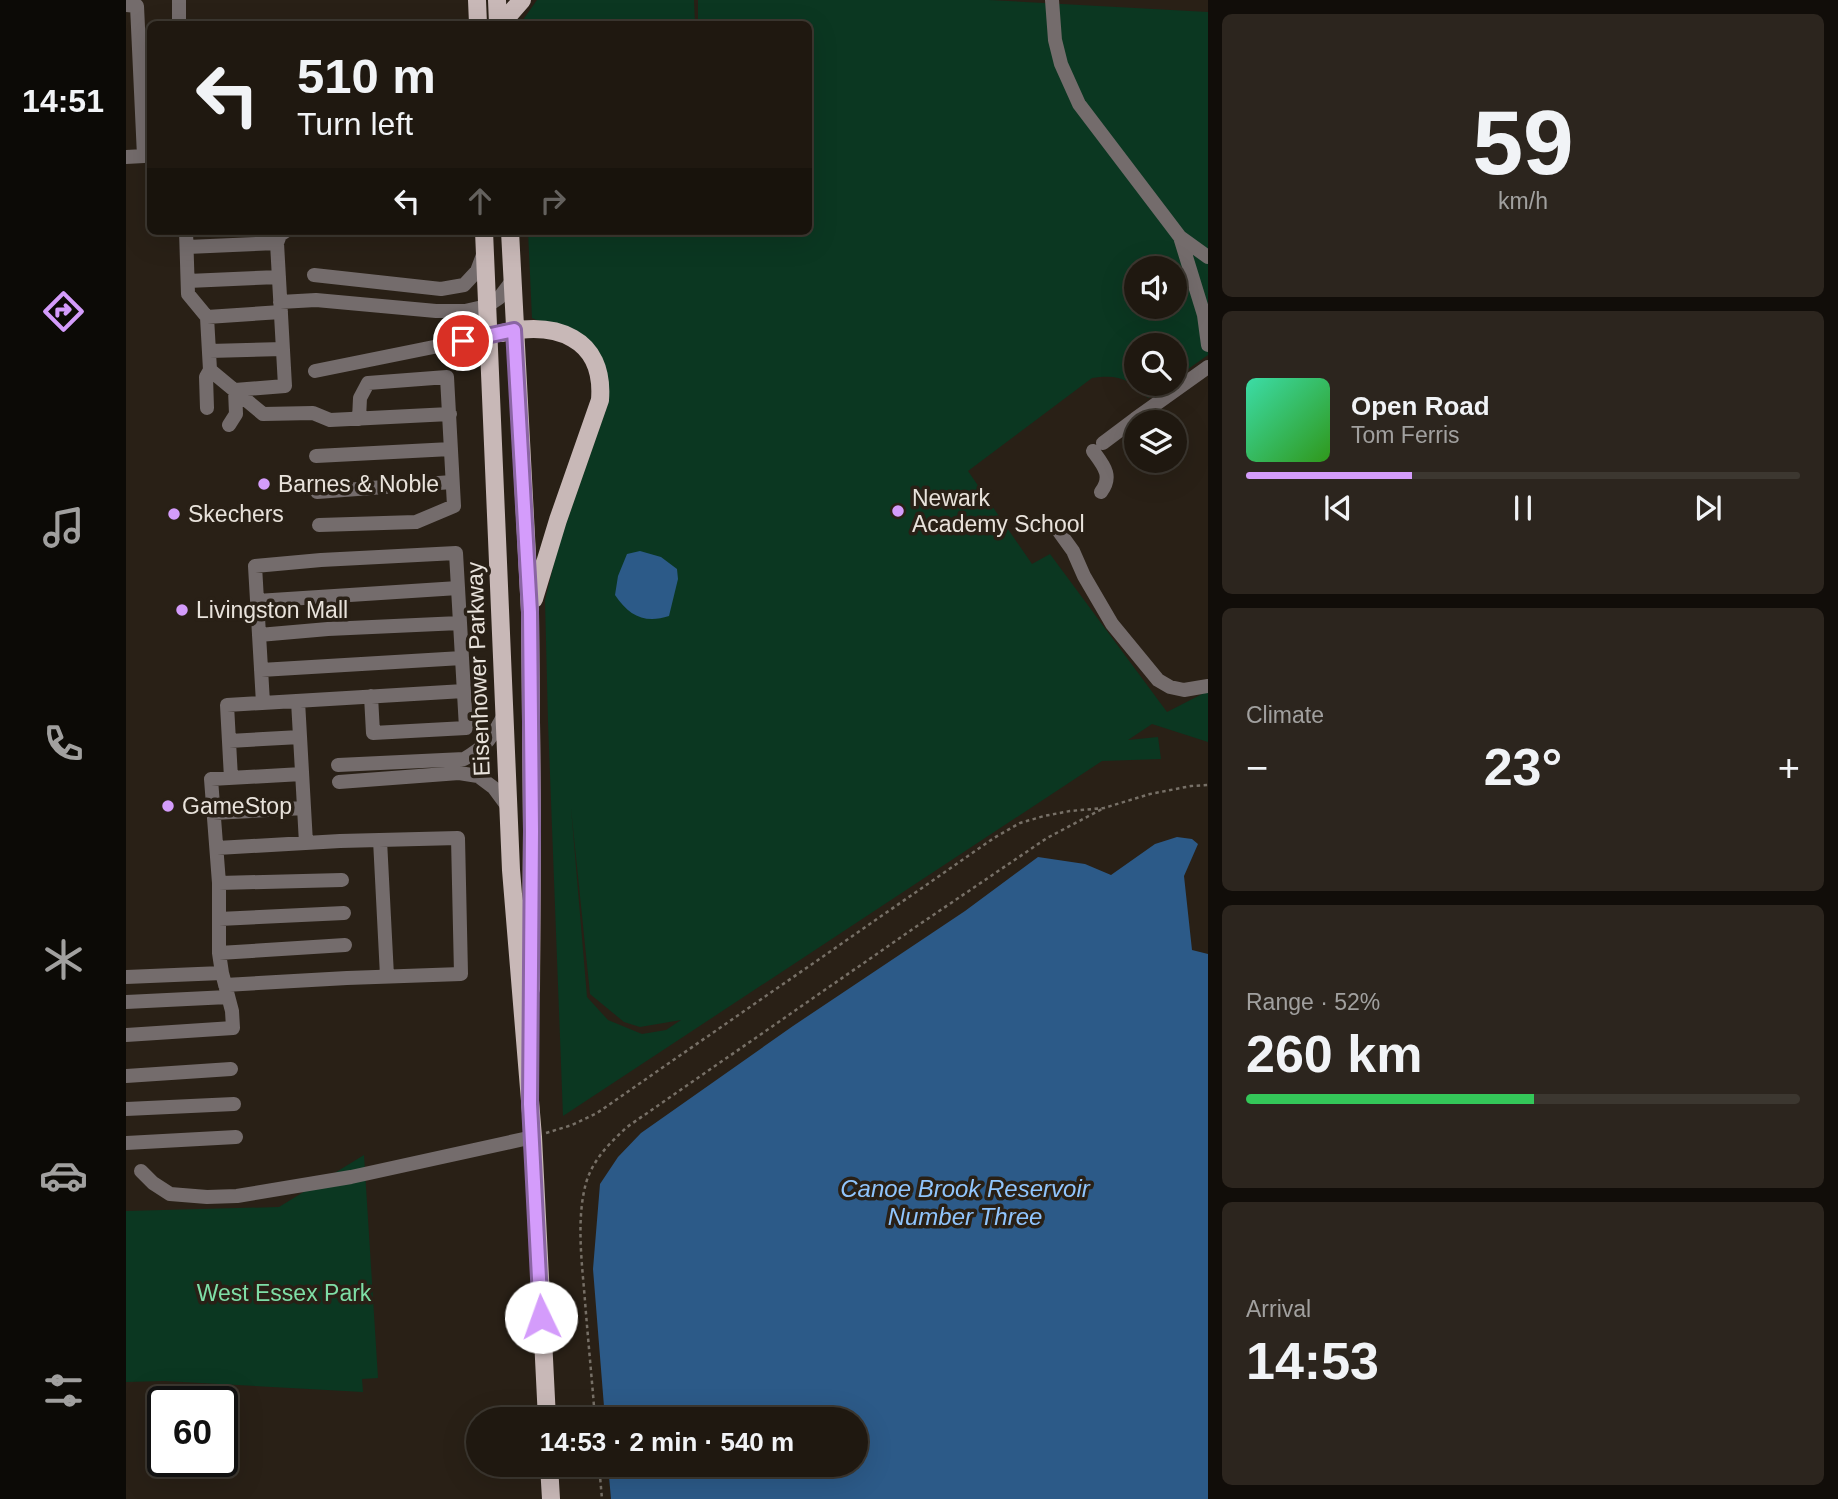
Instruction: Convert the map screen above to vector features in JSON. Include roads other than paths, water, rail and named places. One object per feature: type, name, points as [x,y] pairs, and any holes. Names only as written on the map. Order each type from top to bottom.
[{"type":"main road","points":[[477,0],[478,21]]},
{"type":"main road","points":[[497,0],[500,21]]},
{"type":"main road","points":[[503,21],[522,0]]},
{"type":"main road","name":"Eisenhower Parkway","points":[[484,235],[511,870],[533,1137],[546,1407]]},
{"type":"main road","name":"Eisenhower Parkway","points":[[510,235],[530,612],[530,1104]]},
{"type":"main road","points":[[488,336],[514,330],[545,329],[569,336],[588,352],[595,363],[601,387],[600,400],[558,520],[530,612]]},
{"type":"main road","points":[[550,1477],[551,1499]]},
{"type":"lane","points":[[179,0],[179,21]]},
{"type":"lane","points":[[1052,0],[1055,40],[1061,64],[1079,104],[1180,237],[1208,257]]},
{"type":"lane","points":[[126,5],[137,6],[144,156],[126,157]]},
{"type":"lane","points":[[186,235],[188,294],[207,317],[207,408]]},
{"type":"lane","points":[[187,247],[281,237],[279,277],[285,386],[234,390]]},
{"type":"lane","points":[[1180,237],[1204,315],[1208,345]]},
{"type":"lane","points":[[314,275],[441,289],[464,285],[477,271],[485,251]]},
{"type":"lane","points":[[188,281],[279,277]]},
{"type":"lane","points":[[207,317],[316,300],[436,311],[465,311],[487,306],[499,298],[512,281]]},
{"type":"lane","points":[[315,372],[488,336]]},
{"type":"lane","points":[[209,351],[283,349]]},
{"type":"lane","points":[[1101,492],[1106,485],[1106,474],[1098,447],[1207,369]]},
{"type":"lane","points":[[209,370],[263,414],[313,413],[330,420],[450,414]]},
{"type":"lane","points":[[319,524],[415,522],[454,506],[447,377],[368,383],[360,398],[359,419]]},
{"type":"lane","points":[[229,425],[236,414],[234,390]]},
{"type":"lane","points":[[316,456],[451,449]]},
{"type":"lane","points":[[317,492],[452,482]]},
{"type":"lane","points":[[1055,526],[1073,551],[1112,624],[1158,680],[1170,687],[1184,690],[1208,686]]},
{"type":"lane","points":[[263,703],[255,566],[456,553],[466,728],[373,733],[371,696]]},
{"type":"lane","points":[[257,601],[458,589]]},
{"type":"lane","points":[[259,635],[460,623]]},
{"type":"lane","points":[[261,670],[462,658]]},
{"type":"lane","points":[[231,778],[227,705],[464,691]]},
{"type":"lane","points":[[298,701],[306,843]]},
{"type":"lane","points":[[338,765],[464,759],[482,749],[495,733],[504,715]]},
{"type":"lane","points":[[229,741],[300,737]]},
{"type":"lane","points":[[339,782],[459,773],[478,776],[494,788],[508,807]]},
{"type":"lane","points":[[126,1035],[233,1028],[232,1011],[219,953],[219,883],[211,779],[302,774]]},
{"type":"lane","points":[[213,813],[304,808]]},
{"type":"lane","points":[[126,1002],[225,985],[461,974],[458,838],[217,848]]},
{"type":"lane","points":[[380,840],[387,976]]},
{"type":"lane","points":[[219,883],[342,880]]},
{"type":"lane","points":[[219,919],[344,914]]},
{"type":"lane","points":[[219,953],[345,945]]},
{"type":"lane","points":[[126,977],[225,985]]},
{"type":"lane","points":[[126,1076],[231,1069]]},
{"type":"lane","points":[[126,1109],[233,1104]]},
{"type":"lane","points":[[126,1143],[236,1137]]},
{"type":"lane","points":[[141,1171],[170,1194],[237,1196],[351,1177],[533,1137]]},
{"type":"water","points":[[640,551],[661,557],[677,569],[678,579],[669,616],[652,619],[638,616],[626,608],[615,595],[618,576],[627,554]]},
{"type":"water","name":"Canoe Brook Reservoir Number Three","points":[[1177,837],[1192,839],[1198,844],[1184,876],[1192,950],[1208,954],[1208,1499],[611,1499],[609,1477],[868,1477],[868,1407],[604,1407],[593,1269],[600,1184],[618,1157],[641,1133],[793,1026],[965,911],[1038,857],[1085,864],[1111,875],[1155,844]]},
{"type":"place","name":"Barnes & Noble","points":[[264,484]]},
{"type":"place","name":"Newark Academy School","points":[[898,511]]},
{"type":"place","name":"Skechers","points":[[174,514]]},
{"type":"place","name":"Livingston Mall","points":[[182,610]]},
{"type":"place","name":"GameStop","points":[[168,806]]},
{"type":"park label","name":"West Essex Park","points":[[284,1293]]}]
